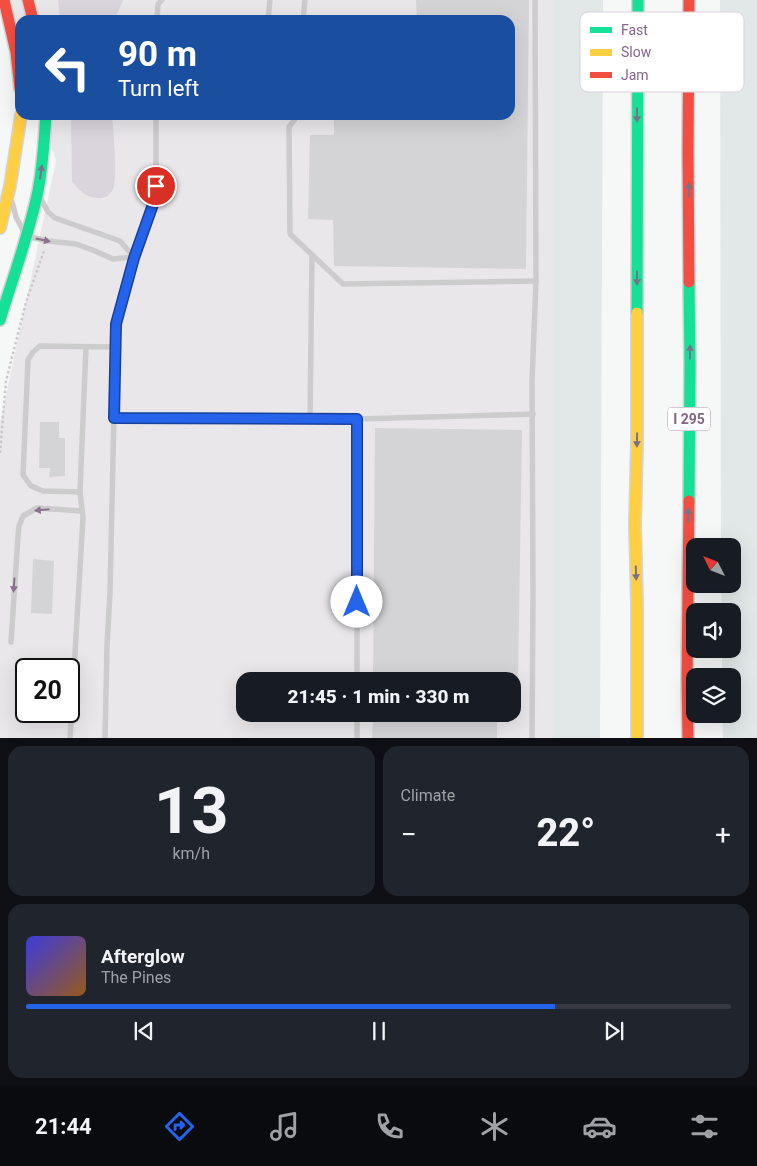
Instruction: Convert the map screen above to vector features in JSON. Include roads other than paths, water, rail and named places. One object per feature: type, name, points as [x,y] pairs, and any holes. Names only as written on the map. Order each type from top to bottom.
[{"type":"main road","points":[[4,0],[15,48]]},
{"type":"main road","points":[[28,0],[32,15]]},
{"type":"main road","points":[[637,738],[635,524],[638,92]]},
{"type":"main road","name":"I 295","points":[[688,92],[690,365],[687,574],[688,738]]},
{"type":"main road","points":[[0,228],[10,190],[20,120]]},
{"type":"main road","points":[[0,320],[38,191],[44,150],[46,120]]},
{"type":"lane","points":[[157,15],[158,4],[162,0]]},
{"type":"lane","points":[[268,15],[270,0]]},
{"type":"lane","points":[[303,15],[304,0]]},
{"type":"lane","points":[[532,738],[533,371],[536,282],[535,0]]},
{"type":"lane","points":[[105,738],[116,324],[134,258],[156,196],[156,120]]},
{"type":"lane","points":[[294,120],[289,127],[290,234],[343,284],[536,282]]},
{"type":"lane","points":[[10,190],[16,217],[26,236],[76,244],[95,250],[113,259],[134,258]]},
{"type":"lane","points":[[38,191],[48,212],[55,218],[120,241],[134,258]]},
{"type":"lane","points":[[310,419],[312,255]]},
{"type":"lane","points":[[80,492],[43,491],[30,486],[23,475],[23,436],[28,360],[40,346],[116,347]]},
{"type":"lane","points":[[70,738],[82,511],[80,492],[86,347]]},
{"type":"lane","points":[[114,418],[357,419],[533,414]]},
{"type":"lane","points":[[357,419],[357,672]]},
{"type":"lane","points":[[10,642],[19,526],[23,516],[37,508],[82,511]]},
{"type":"lane","points":[[357,722],[357,738]]}]
